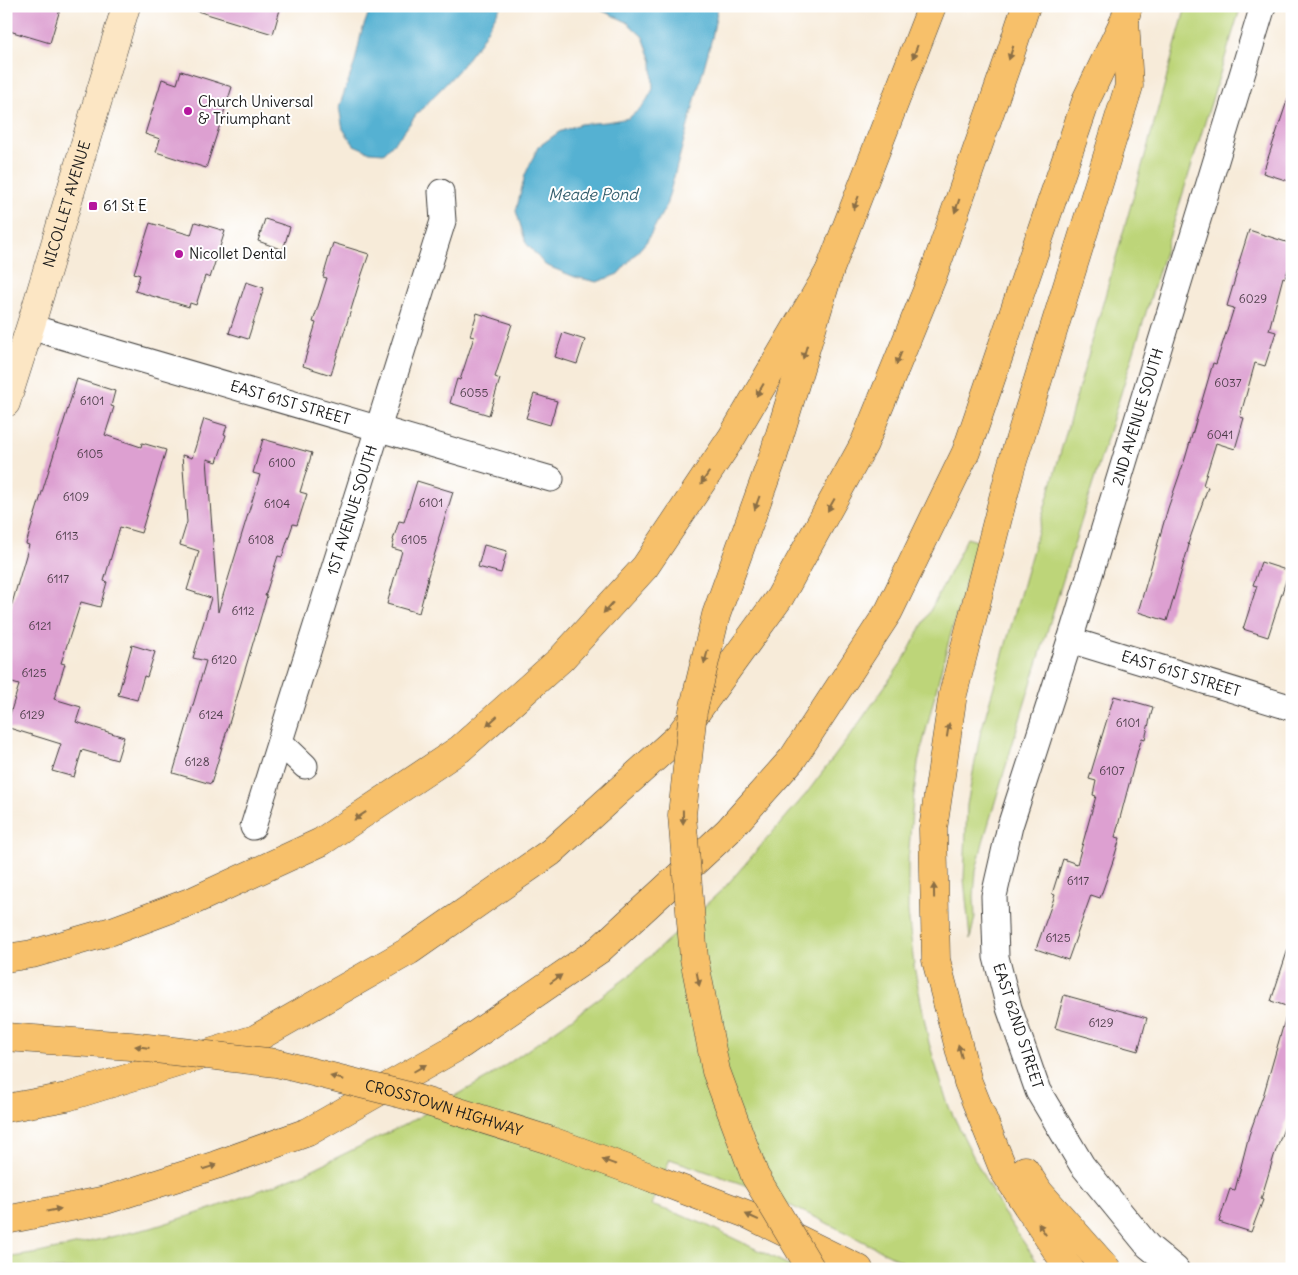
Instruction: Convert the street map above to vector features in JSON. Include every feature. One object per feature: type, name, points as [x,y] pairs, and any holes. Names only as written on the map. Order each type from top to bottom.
[{"type":"highway","points":[[811,1269],[755,1176],[716,1071],[694,958],[682,816],[693,712],[716,616],[773,457],[829,272],[932,6]]},
{"type":"highway","points":[[6,1108],[67,1096],[255,1039],[409,951],[551,852],[679,736],[780,598],[864,444],[932,278],[1026,6]]},
{"type":"highway","points":[[1070,1269],[1004,1171],[968,1082],[936,960],[933,829],[953,694],[1011,467],[1129,86],[1126,13]]},
{"type":"highway","points":[[6,1220],[106,1200],[216,1165],[308,1132],[459,1046],[599,950],[728,831],[793,758],[889,611],[966,452],[1087,98],[1126,13]]},
{"type":"highway","points":[[6,958],[32,954],[112,931],[195,900],[321,842],[460,750],[561,659],[645,567],[732,437],[829,272]]},
{"type":"highway","name":"CROSSTOWN HIGHWAY","points":[[6,1037],[130,1046],[276,1063],[405,1095],[549,1140],[749,1215],[858,1269]]},
{"type":"highway","points":[[968,1082],[1039,1192],[1107,1269]]},
{"type":"main road","name":"NICOLLET AVENUE","points":[[6,403],[126,6]]},
{"type":"street","name":"2ND AVENUE SOUTH","points":[[1010,826],[1070,640],[1262,6]]},
{"type":"street","name":"1ST AVENUE SOUTH","points":[[253,827],[443,221],[441,192]]},
{"type":"street","name":"EAST 61ST STREET","points":[[30,327],[551,479]]},
{"type":"street","name":"EAST 61ST STREET","points":[[1070,640],[1292,708]]},
{"type":"street","points":[[280,742],[305,766]]},
{"type":"street","name":"EAST 62ND STREET","points":[[1010,826],[994,896],[996,957],[1009,1008],[1038,1091],[1082,1165],[1148,1246],[1176,1269]]},
{"type":"green space","points":[[1186,6],[1241,6],[983,842],[976,871],[975,917],[970,939],[964,879],[967,805],[980,735]]},
{"type":"green space","points":[[967,538],[977,541],[943,662],[918,763],[908,862],[908,912],[914,966],[929,1043],[948,1105],[1003,1212],[1042,1269],[917,1269],[819,1219],[748,1186],[670,1159],[651,1205],[706,1225],[797,1269],[6,1269],[6,1258],[39,1253],[151,1228],[208,1210],[307,1172],[406,1124],[489,1077],[630,975],[725,887],[806,794],[904,659]]},
{"type":"water","points":[[371,6],[501,6],[480,42],[457,72],[416,115],[403,133],[384,153],[370,152],[354,145],[343,129],[339,107],[355,62],[361,34]]},
{"type":"water","name":"Meade Pond","points":[[592,6],[718,6],[712,38],[666,206],[647,241],[618,274],[597,282],[575,277],[545,265],[526,243],[516,211],[525,175],[538,147],[559,132],[580,124],[629,118],[644,105],[653,89],[652,61],[643,37],[627,22]]},
{"type":"building","points":[[6,6],[61,6],[50,43],[6,30]]},
{"type":"building","points":[[198,6],[281,6],[273,34],[197,11]]},
{"type":"building","name":"Church Universal & Triumphant","points":[[181,71],[232,87],[206,168],[156,152],[160,139],[145,134],[162,79],[177,84]]},
{"type":"building","points":[[1288,98],[1292,98],[1292,182],[1263,173]]},
{"type":"building","points":[[265,219],[290,227],[283,250],[258,241]]},
{"type":"building","name":"Nicollet Dental","points":[[195,222],[225,231],[210,278],[205,276],[196,305],[190,303],[189,307],[135,291],[140,275],[134,273],[150,223],[191,235]]},
{"type":"building","points":[[1249,230],[1292,244],[1292,259],[1285,278],[1283,277],[1269,330],[1276,332],[1265,366],[1255,363],[1240,417],[1244,418],[1235,449],[1216,443],[1203,485],[1208,487],[1188,544],[1167,621],[1138,612],[1213,363],[1216,364],[1234,308],[1227,306]]},
{"type":"building","points":[[333,243],[369,254],[331,375],[303,366],[316,323],[313,322],[327,278],[323,277]]},
{"type":"building","points":[[246,282],[264,288],[248,339],[229,333]]},
{"type":"building","points":[[477,313],[512,324],[495,377],[500,379],[489,415],[450,403],[457,379],[460,380],[474,337],[470,336]]},
{"type":"building","points":[[563,333],[585,340],[577,364],[555,357]]},
{"type":"building","points":[[77,379],[115,391],[111,406],[114,407],[105,435],[141,447],[142,443],[166,450],[141,533],[120,527],[104,581],[107,582],[100,607],[81,602],[61,663],[65,664],[54,699],[81,707],[76,722],[124,737],[117,760],[82,750],[74,777],[52,771],[61,744],[6,727],[19,685],[6,681],[6,617],[9,606],[11,607],[29,545],[26,544]]},
{"type":"building","points":[[534,394],[557,401],[550,425],[526,418]]},
{"type":"building","points":[[204,419],[227,426],[217,462],[207,459],[218,612],[260,475],[253,473],[263,439],[312,453],[300,492],[307,494],[297,525],[293,524],[282,557],[278,556],[211,784],[173,773],[206,661],[193,658],[211,598],[187,590],[199,551],[180,545],[187,522],[182,455],[192,458]]},
{"type":"building","points":[[417,481],[453,492],[419,613],[387,604],[402,551],[392,548],[393,540],[399,521],[404,522]]},
{"type":"building","points":[[484,545],[507,551],[501,573],[478,567]]},
{"type":"building","points":[[1261,562],[1289,571],[1268,637],[1243,629],[1257,586],[1253,585]]},
{"type":"building","points":[[132,645],[155,652],[147,677],[144,676],[137,700],[118,695]]},
{"type":"building","points":[[1114,696],[1153,707],[1145,739],[1142,738],[1138,750],[1115,837],[1120,838],[1113,861],[1100,898],[1091,895],[1068,960],[1036,949],[1055,895],[1052,894],[1063,859],[1077,864],[1096,796],[1093,795],[1096,781],[1089,779]]},
{"type":"building","points":[[1288,949],[1292,950],[1292,1008],[1271,1001]]},
{"type":"building","points":[[1064,995],[1147,1018],[1138,1051],[1055,1028]]},
{"type":"building","points":[[1286,1016],[1292,1016],[1292,1106],[1274,1156],[1261,1199],[1263,1200],[1251,1232],[1219,1222],[1230,1189],[1235,1190],[1249,1135],[1264,1093]]},
{"type":"place","name":"Church Universal & Triumphant","points":[[188,111]]},
{"type":"place","name":"61 St E","points":[[93,206]]},
{"type":"place","name":"Nicollet Dental","points":[[179,254]]}]
